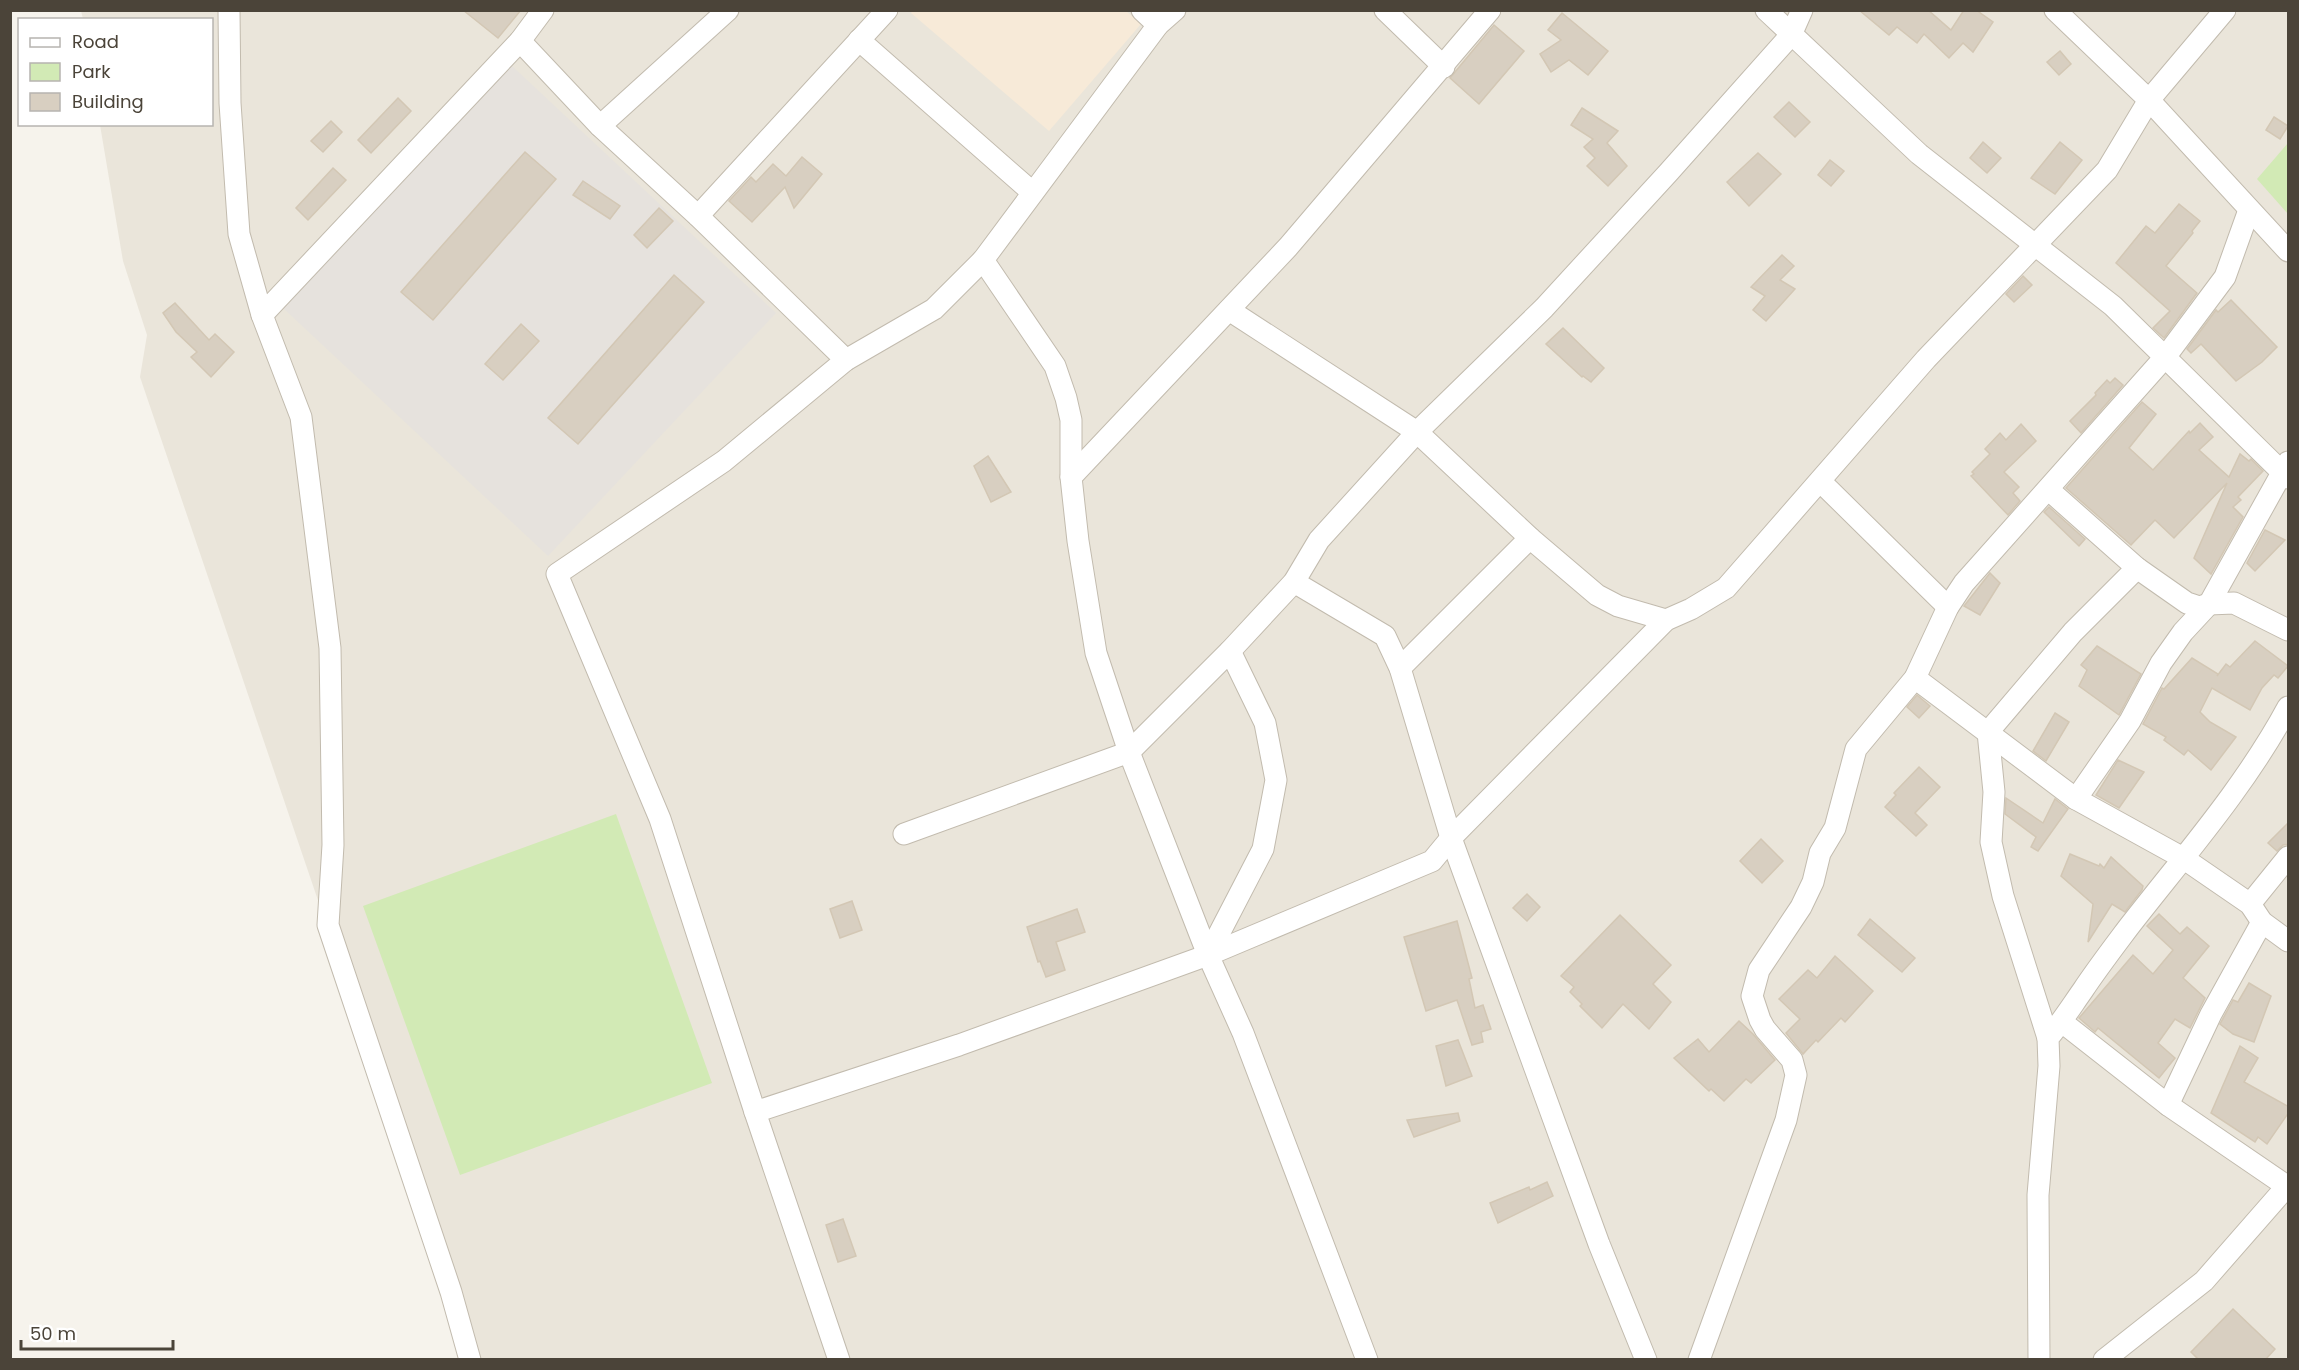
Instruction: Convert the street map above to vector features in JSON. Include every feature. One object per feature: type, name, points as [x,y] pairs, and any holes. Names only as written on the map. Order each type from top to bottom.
[{"type":"street","points":[[262,315],[520,41],[543,10]]},
{"type":"street","points":[[600,126],[728,10]]},
{"type":"street","points":[[698,216],[887,10]]},
{"type":"street","points":[[1142,10],[1158,25]]},
{"type":"street","points":[[839,1359],[755,1112],[660,819],[557,574],[724,461],[846,360],[933,309],[983,260],[1158,25],[1175,10]]},
{"type":"street","points":[[1385,10],[1444,67]]},
{"type":"street","points":[[1071,477],[1288,247],[1444,67],[1459,45],[1490,10]]},
{"type":"street","points":[[1766,10],[1919,154],[2036,243],[2113,306],[2286,471],[2209,604],[2183,632],[2161,663],[2130,721],[2076,799]]},
{"type":"street","points":[[903,834],[1129,752],[1230,651],[1294,582],[1319,540],[1417,432],[1544,309],[1668,173],[1791,35],[1802,10]]},
{"type":"street","points":[[2055,10],[2149,100],[2289,251]]},
{"type":"street","points":[[755,1112],[959,1045],[1208,955],[1432,861],[1451,838],[1666,620],[1691,609],[1726,588],[1926,359],[2107,170],[2149,100],[2225,10]]},
{"type":"street","points":[[229,11],[230,103],[239,234],[262,315],[301,417],[330,648],[333,846],[328,925],[447,1281],[470,1359]]},
{"type":"street","points":[[859,40],[1032,192]]},
{"type":"street","points":[[520,41],[600,126],[698,216],[846,360]]},
{"type":"street","points":[[1699,1359],[1786,1120],[1796,1075],[1792,1060],[1765,1029],[1752,996],[1759,970],[1801,907],[1813,882],[1820,853],[1835,828],[1856,749],[1915,678],[1948,607],[1964,583],[2166,356],[2225,277],[2249,210]]},
{"type":"street","points":[[983,260],[1055,366],[1071,420],[1071,477],[1078,541],[1096,653],[1129,752],[1208,955],[1243,1033],[1367,1359]]},
{"type":"street","points":[[1229,309],[1417,432],[1530,538],[1597,595],[1618,606],[1666,620]]},
{"type":"street","points":[[1820,481],[1948,607]]},
{"type":"street","points":[[2049,490],[2137,568],[2187,603],[2199,607],[2209,604],[2234,603],[2289,630]]},
{"type":"street","points":[[1400,668],[1530,538]]},
{"type":"street","points":[[2039,1359],[2038,1195],[2049,1066],[2048,1038],[2003,896],[1991,842],[1994,792],[1988,732],[2073,632],[2137,568]]},
{"type":"street","points":[[1294,582],[1385,636],[1400,668],[1451,838],[1599,1244],[1646,1359]]},
{"type":"street","points":[[1208,955],[1263,849],[1276,780],[1265,723],[1230,651]]},
{"type":"street","points":[[1915,678],[2076,799],[2183,858],[2250,904],[2262,922],[2289,941]]},
{"type":"street","points":[[2048,1038],[2062,1022],[2083,989],[2127,930],[2234,791],[2283,733],[2289,707]]},
{"type":"street","points":[[2250,904],[2289,857]]},
{"type":"street","points":[[2168,1105],[2211,1014],[2262,922]]},
{"type":"street","points":[[2062,1022],[2168,1105],[2288,1186],[2204,1281],[2104,1359]]},
{"type":"shaded area","points":[[913,10],[1126,11],[1141,24],[1049,131],[911,13]]},
{"type":"shaded area","points":[[81,11],[2288,11],[2288,1359],[474,1359],[140,377],[147,335],[123,261],[100,126],[213,126],[213,18],[83,18]]},
{"type":"shaded area","points":[[511,65],[776,313],[548,556],[283,308]]},
{"type":"green space","points":[[2288,143],[2288,214],[2257,179]]},
{"type":"green space","points":[[616,814],[712,1083],[460,1175],[363,906]]},
{"type":"building","points":[[463,10],[521,10],[498,38]]},
{"type":"building","points":[[1859,10],[1928,10],[1951,30],[1964,10],[1976,10],[1993,22],[1973,52],[1963,43],[1949,58],[1924,34],[1917,43],[1897,27],[1889,35]]},
{"type":"building","points":[[1562,13],[1608,51],[1588,75],[1569,60],[1551,72],[1540,54],[1561,40],[1548,30]]},
{"type":"building","points":[[1494,25],[1524,51],[1479,104],[1450,78]]},
{"type":"building","points":[[2060,51],[2071,64],[2059,75],[2047,62]]},
{"type":"building","points":[[398,98],[411,111],[371,153],[358,140]]},
{"type":"building","points":[[1789,102],[1810,122],[1795,137],[1774,117]]},
{"type":"building","points":[[1582,108],[1618,131],[1607,143],[1627,166],[1608,186],[1587,166],[1595,158],[1584,147],[1593,139],[1571,125]]},
{"type":"building","points":[[2274,117],[2288,126],[2280,139],[2266,130]]},
{"type":"building","points":[[331,121],[342,132],[323,152],[311,141]]},
{"type":"building","points":[[1983,142],[2001,158],[1987,173],[1970,158]]},
{"type":"building","points":[[2060,142],[2082,160],[2055,194],[2031,178]]},
{"type":"building","points":[[525,152],[556,179],[433,320],[401,292]]},
{"type":"building","points":[[1758,153],[1781,174],[1749,206],[1727,182]]},
{"type":"building","points":[[802,157],[822,174],[794,208],[785,187],[752,222],[729,201],[751,177],[756,182],[773,164],[786,176]]},
{"type":"building","points":[[1830,160],[1844,171],[1831,186],[1818,175]]},
{"type":"building","points":[[333,168],[346,180],[308,220],[296,208]]},
{"type":"building","points":[[583,181],[620,206],[610,219],[573,195]]},
{"type":"building","points":[[2179,204],[2200,221],[2166,266],[2197,293],[2164,338],[2153,328],[2170,311],[2116,263],[2146,226],[2155,233]]},
{"type":"building","points":[[659,208],[673,221],[647,248],[634,235]]},
{"type":"building","points":[[1782,255],[1794,266],[1780,280],[1795,289],[1766,321],[1753,310],[1765,296],[1751,287]]},
{"type":"building","points":[[674,275],[704,302],[578,444],[548,418]]},
{"type":"building","points":[[2023,276],[2032,285],[2014,302],[2006,294]]},
{"type":"building","points":[[2231,300],[2277,347],[2262,362],[2236,381],[2201,344],[2191,353],[2187,349],[2216,310],[2218,312]]},
{"type":"building","points":[[175,303],[209,340],[215,334],[234,352],[211,377],[191,357],[197,352],[176,332],[163,313]]},
{"type":"building","points":[[521,324],[539,341],[503,380],[485,364]]},
{"type":"building","points":[[1563,328],[1604,368],[1591,382],[1582,377],[1546,344]]},
{"type":"building","points":[[2115,378],[2123,385],[2081,433],[2070,421],[2096,395],[2095,393],[2107,380],[2110,383]]},
{"type":"building","points":[[2142,402],[2156,414],[2129,448],[2153,470],[2189,431],[2190,433],[2200,423],[2213,437],[2199,450],[2229,477],[2240,454],[2249,461],[2251,459],[2263,471],[2238,497],[2241,500],[2233,507],[2243,517],[2211,574],[2194,558],[2227,483],[2174,538],[2155,520],[2131,545],[2066,488]]},
{"type":"building","points":[[2021,424],[2036,441],[2004,472],[2019,487],[2013,493],[2020,501],[2008,515],[1971,476],[1974,474],[1972,472],[1990,454],[1985,449],[2000,433],[2006,440]]},
{"type":"building","points":[[988,456],[1011,492],[991,502],[974,466]]},
{"type":"building","points":[[2049,507],[2085,539],[2079,546],[2044,512]]},
{"type":"building","points":[[2265,530],[2285,540],[2255,571],[2247,563]]},
{"type":"building","points":[[1990,573],[2000,583],[1980,615],[1964,606]]},
{"type":"building","points":[[2255,641],[2288,666],[2278,678],[2274,675],[2262,688],[2250,710],[2212,688],[2200,712],[2210,722],[2236,737],[2211,770],[2188,750],[2184,755],[2164,740],[2166,737],[2143,724],[2162,688],[2164,689],[2192,658],[2218,674],[2217,676],[2226,664],[2230,667]]},
{"type":"building","points":[[2097,646],[2141,674],[2119,715],[2079,686],[2087,670],[2081,665]]},
{"type":"building","points":[[1917,695],[1930,706],[1919,718],[1907,707]]},
{"type":"building","points":[[2055,713],[2069,722],[2046,761],[2033,751]]},
{"type":"building","points":[[2118,760],[2144,772],[2119,808],[2096,795]]},
{"type":"building","points":[[1919,767],[1940,787],[1915,813],[1927,825],[1916,836],[1885,807],[1896,795],[1894,793]]},
{"type":"building","points":[[2006,798],[2043,823],[2055,799],[2068,809],[2038,851],[2031,847],[2036,837],[2005,814]]},
{"type":"building","points":[[2289,822],[2289,844],[2283,845],[2277,851],[2268,843]]},
{"type":"building","points":[[1761,839],[1783,861],[1762,883],[1740,861]]},
{"type":"building","points":[[2070,854],[2099,866],[2100,864],[2104,868],[2111,857],[2143,886],[2125,912],[2112,904],[2088,942],[2093,904],[2061,876]]},
{"type":"building","points":[[1527,894],[1540,907],[1527,921],[1513,908]]},
{"type":"building","points":[[852,901],[862,930],[840,938],[830,909]]},
{"type":"building","points":[[1077,909],[1085,932],[1056,942],[1065,970],[1046,977],[1040,961],[1038,962],[1027,927]]},
{"type":"building","points":[[2159,914],[2180,934],[2187,927],[2209,946],[2183,978],[2205,998],[2190,1028],[2175,1019],[2158,1043],[2175,1058],[2159,1078],[2098,1028],[2095,1032],[2079,1018],[2133,955],[2153,974],[2173,950],[2147,926]]},
{"type":"building","points":[[1620,915],[1671,965],[1653,984],[1671,1002],[1649,1029],[1623,1004],[1602,1028],[1580,1006],[1582,1004],[1570,992],[1574,987],[1561,976]]},
{"type":"building","points":[[1870,919],[1915,958],[1902,972],[1858,935]]},
{"type":"building","points":[[1457,921],[1472,978],[1469,979],[1475,1008],[1483,1005],[1491,1029],[1481,1032],[1483,1042],[1472,1045],[1457,1000],[1426,1011],[1404,937]]},
{"type":"building","points":[[1835,956],[1873,991],[1845,1022],[1841,1018],[1803,1054],[1786,1033],[1800,1019],[1779,999],[1808,970],[1817,978]]},
{"type":"building","points":[[2249,983],[2271,996],[2254,1042],[2233,1034],[2220,1024],[2233,1000],[2238,1002]]},
{"type":"building","points":[[1739,1021],[1775,1060],[1751,1083],[1746,1079],[1724,1101],[1711,1089],[1709,1091],[1674,1058],[1698,1039],[1709,1052]]},
{"type":"building","points":[[1458,1040],[1472,1076],[1446,1086],[1436,1046]]},
{"type":"building","points":[[2240,1046],[2258,1058],[2244,1082],[2289,1107],[2289,1112],[2267,1144],[2258,1137],[2255,1142],[2211,1113]]},
{"type":"building","points":[[1458,1113],[1460,1121],[1414,1137],[1407,1120]]},
{"type":"building","points":[[1547,1182],[1553,1196],[1498,1223],[1490,1203]]},
{"type":"building","points":[[843,1219],[856,1256],[838,1262],[826,1225]]},
{"type":"building","points":[[2233,1309],[2275,1349],[2266,1359],[2198,1359],[2191,1352]]}]
